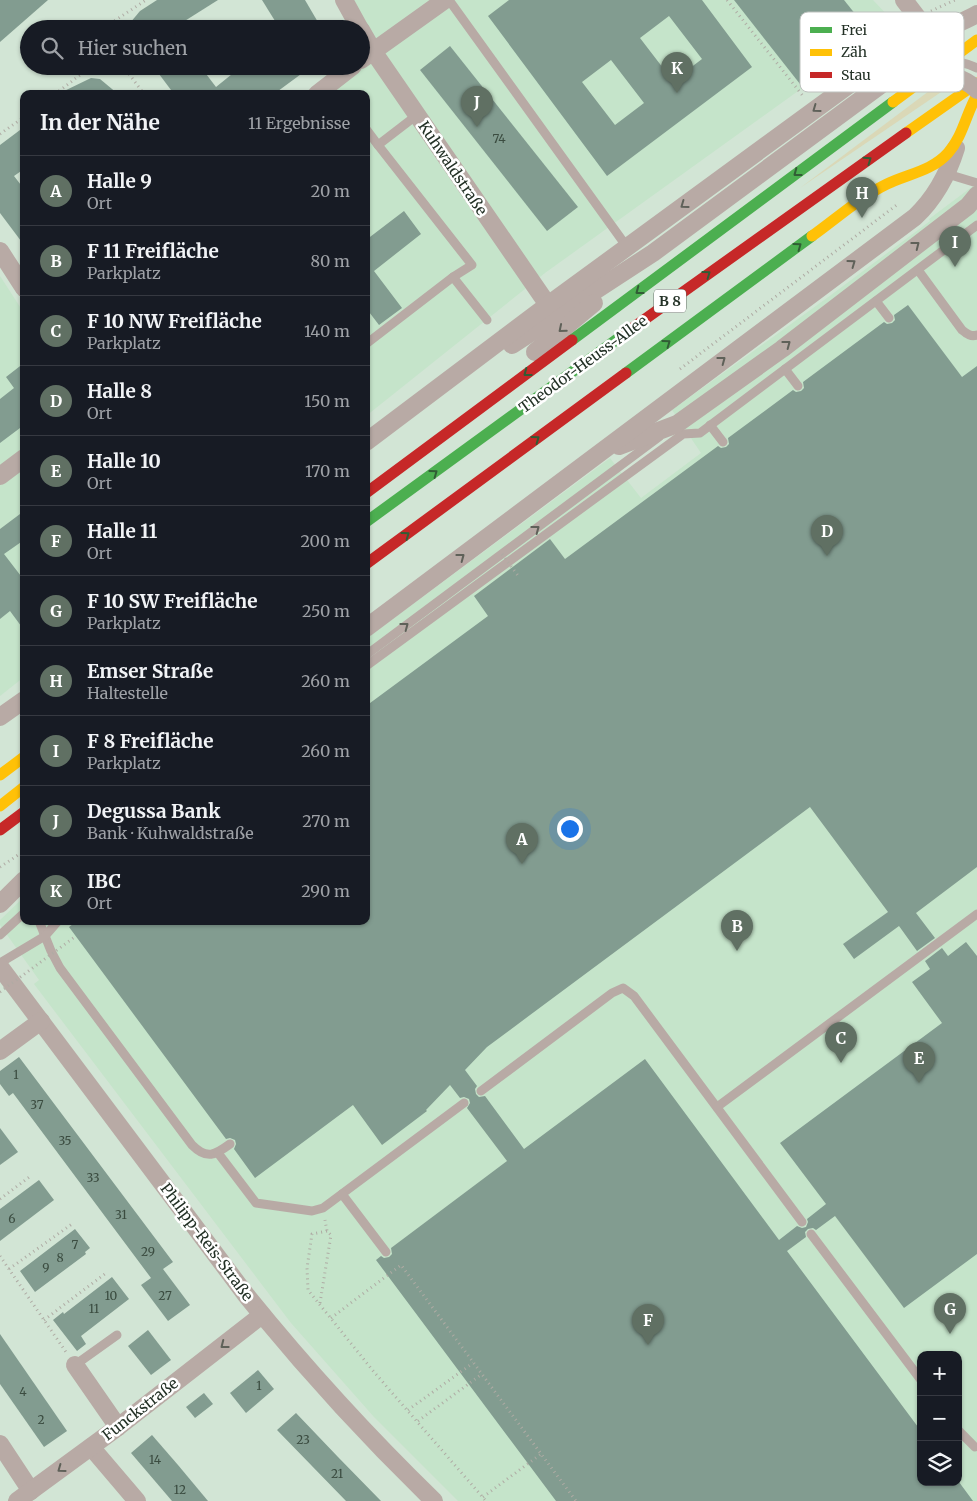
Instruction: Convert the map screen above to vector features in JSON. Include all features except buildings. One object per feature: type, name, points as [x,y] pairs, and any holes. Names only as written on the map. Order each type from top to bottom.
[{"type":"main road","name":"Theodor-Heuss-Allee","points":[[964,50],[977,40]]},
{"type":"main road","name":"Theodor-Heuss-Allee","points":[[370,519],[706,274],[977,83]]},
{"type":"main road","name":"Theodor-Heuss-Allee","points":[[373,488],[907,92]]},
{"type":"main road","points":[[370,561],[868,195],[887,184],[927,169],[947,154],[958,140],[971,105],[977,95]]},
{"type":"main road","points":[[0,773],[20,760]]},
{"type":"main road","points":[[0,806],[20,790]]},
{"type":"main road","points":[[0,830],[20,815]]},
{"type":"street","name":"Kuhwaldstraße","points":[[344,0],[355,20]]},
{"type":"street","points":[[370,54],[447,0]]},
{"type":"street","points":[[904,0],[913,12]]},
{"type":"street","name":"Theodor-Heuss-Allee","points":[[964,20],[977,14]]},
{"type":"street","name":"Kuhwaldstraße","points":[[370,60],[417,116],[548,305]]},
{"type":"street","points":[[322,90],[341,75]]},
{"type":"street","points":[[964,81],[977,90]]},
{"type":"street","name":"Theodor-Heuss-Allee","points":[[370,439],[548,305],[839,92]]},
{"type":"street","name":"Theodor-Heuss-Allee","points":[[388,426],[653,253],[871,92]]},
{"type":"street","points":[[370,625],[915,217],[927,206],[934,196],[946,174],[958,140]]},
{"type":"street","points":[[600,453],[677,424],[782,349],[974,201]]},
{"type":"street","points":[[0,251],[20,282]]},
{"type":"street","name":"Theodor-Heuss-Allee","points":[[373,488],[653,253]]},
{"type":"street","points":[[0,476],[20,461]]},
{"type":"street","points":[[0,717],[20,703]]},
{"type":"street","points":[[0,904],[20,884]]},
{"type":"street","name":"Philipp-Reis-Straße","points":[[0,967],[7,990],[41,1021],[262,1315],[347,1412],[434,1501]]},
{"type":"street","points":[[0,1051],[41,1021]]},
{"type":"street","name":"Funckstraße","points":[[17,1501],[118,1427],[262,1315]]},
{"type":"street","points":[[75,1365],[118,1427]]},
{"type":"street","points":[[0,1444],[31,1491]]},
{"type":"street","points":[[91,1447],[137,1501]]},
{"type":"lane","points":[[447,0],[627,247]]},
{"type":"lane","points":[[964,63],[977,68]]},
{"type":"lane","points":[[378,145],[417,116]]},
{"type":"lane","points":[[370,134],[472,265],[453,277],[370,341]]},
{"type":"lane","points":[[927,169],[977,183]]},
{"type":"lane","points":[[370,663],[683,434],[700,433],[710,426],[977,225]]},
{"type":"lane","points":[[918,270],[962,330],[968,335],[977,335]]},
{"type":"lane","points":[[453,277],[487,320]]},
{"type":"lane","points":[[876,301],[889,318]]},
{"type":"lane","points":[[785,369],[798,386]]},
{"type":"lane","points":[[619,466],[660,408]]},
{"type":"lane","points":[[370,653],[677,424]]},
{"type":"lane","points":[[710,426],[723,442]]},
{"type":"lane","points":[[717,1107],[977,914]]},
{"type":"lane","points":[[0,935],[20,917]]},
{"type":"lane","points":[[41,925],[60,968],[192,1145],[199,1152],[208,1155],[218,1153],[230,1144]]},
{"type":"lane","points":[[0,963],[45,936],[55,925]]},
{"type":"lane","points":[[480,1091],[612,993],[624,988],[634,996],[802,1222]]},
{"type":"lane","points":[[218,1153],[256,1203],[312,1211],[323,1208],[464,1103]]},
{"type":"lane","points":[[342,1194],[386,1252]]},
{"type":"lane","points":[[811,1234],[917,1375]]},
{"type":"lane","points":[[75,1365],[117,1335]]},
{"type":"lane","points":[[962,1434],[976,1447]]},
{"type":"path","points":[[116,20],[146,0]]},
{"type":"path","points":[[727,0],[803,96]]},
{"type":"path","points":[[60,90],[80,75]]},
{"type":"path","points":[[130,75],[141,90]]},
{"type":"path","points":[[0,134],[20,120]]},
{"type":"path","points":[[502,554],[519,577]]},
{"type":"path","points":[[0,867],[20,853]]},
{"type":"path","points":[[7,990],[76,936]]},
{"type":"path","points":[[0,1199],[32,1175]]},
{"type":"path","points":[[319,1304],[331,1236],[326,1231],[323,1208]]},
{"type":"path","points":[[9,1269],[72,1224]]},
{"type":"path","points":[[326,1231],[312,1234],[307,1268],[308,1290],[374,1372],[486,1501]]},
{"type":"path","points":[[0,1256],[75,1365]]},
{"type":"path","points":[[331,1318],[401,1265],[576,1501]]},
{"type":"path","points":[[44,1320],[106,1274]]},
{"type":"path","points":[[408,1410],[473,1363]]},
{"type":"path","points":[[418,1422],[482,1374]]},
{"type":"path","points":[[483,1497],[541,1454]]},
{"type":"shaded area","points":[[344,0],[873,0],[884,12],[800,12],[800,90],[545,273],[370,413],[370,90],[330,90],[349,75],[370,75],[370,58],[373,56],[370,50],[370,20],[354,20]]},
{"type":"shaded area","points":[[928,92],[941,92],[800,188]]},
{"type":"shaded area","points":[[977,183],[977,1501],[458,1501],[374,1417],[291,1323],[34,984],[39,980],[0,925],[0,920],[20,901],[20,925],[370,925],[370,636],[610,458],[641,498],[701,453],[672,410],[930,221],[929,219]]},
{"type":"shaded area","points":[[0,276],[20,307],[20,680],[0,696]]},
{"type":"traffic: fast","points":[[572,340],[893,102]]},
{"type":"traffic: fast","points":[[626,373],[812,236]]},
{"type":"traffic: fast","points":[[370,519],[627,332]]},
{"type":"traffic: slow","points":[[964,50],[977,40]]},
{"type":"traffic: slow","points":[[906,133],[977,83]]},
{"type":"traffic: slow","points":[[893,102],[907,92]]},
{"type":"traffic: slow","points":[[812,236],[877,189],[927,168],[942,159],[953,146],[961,132],[977,95]]},
{"type":"traffic: slow","points":[[0,775],[20,760]]},
{"type":"traffic: slow","points":[[0,806],[20,790]]},
{"type":"traffic: jam","points":[[627,332],[906,133]]},
{"type":"traffic: jam","points":[[370,490],[572,340]]},
{"type":"traffic: jam","points":[[370,561],[626,373]]},
{"type":"traffic: jam","points":[[0,830],[20,815]]},
{"type":"place","name":"IBC","points":[[677,93]]},
{"type":"place","name":"Degussa Bank","points":[[477,127]]},
{"type":"place","name":"Emser Straße","points":[[862,218]]},
{"type":"place","name":"F 8 Freifläche","points":[[955,267]]},
{"type":"place","name":"Halle 8","points":[[827,556]]},
{"type":"place","name":"Halle 9","points":[[522,864]]},
{"type":"place","name":"F 11 Freifläche","points":[[737,951]]},
{"type":"place","name":"F 10 NW Freifläche","points":[[841,1063]]},
{"type":"place","name":"Halle 10","points":[[919,1083]]},
{"type":"place","name":"F 10 SW Freifläche","points":[[950,1334]]},
{"type":"place","name":"Halle 11","points":[[648,1345]]}]
